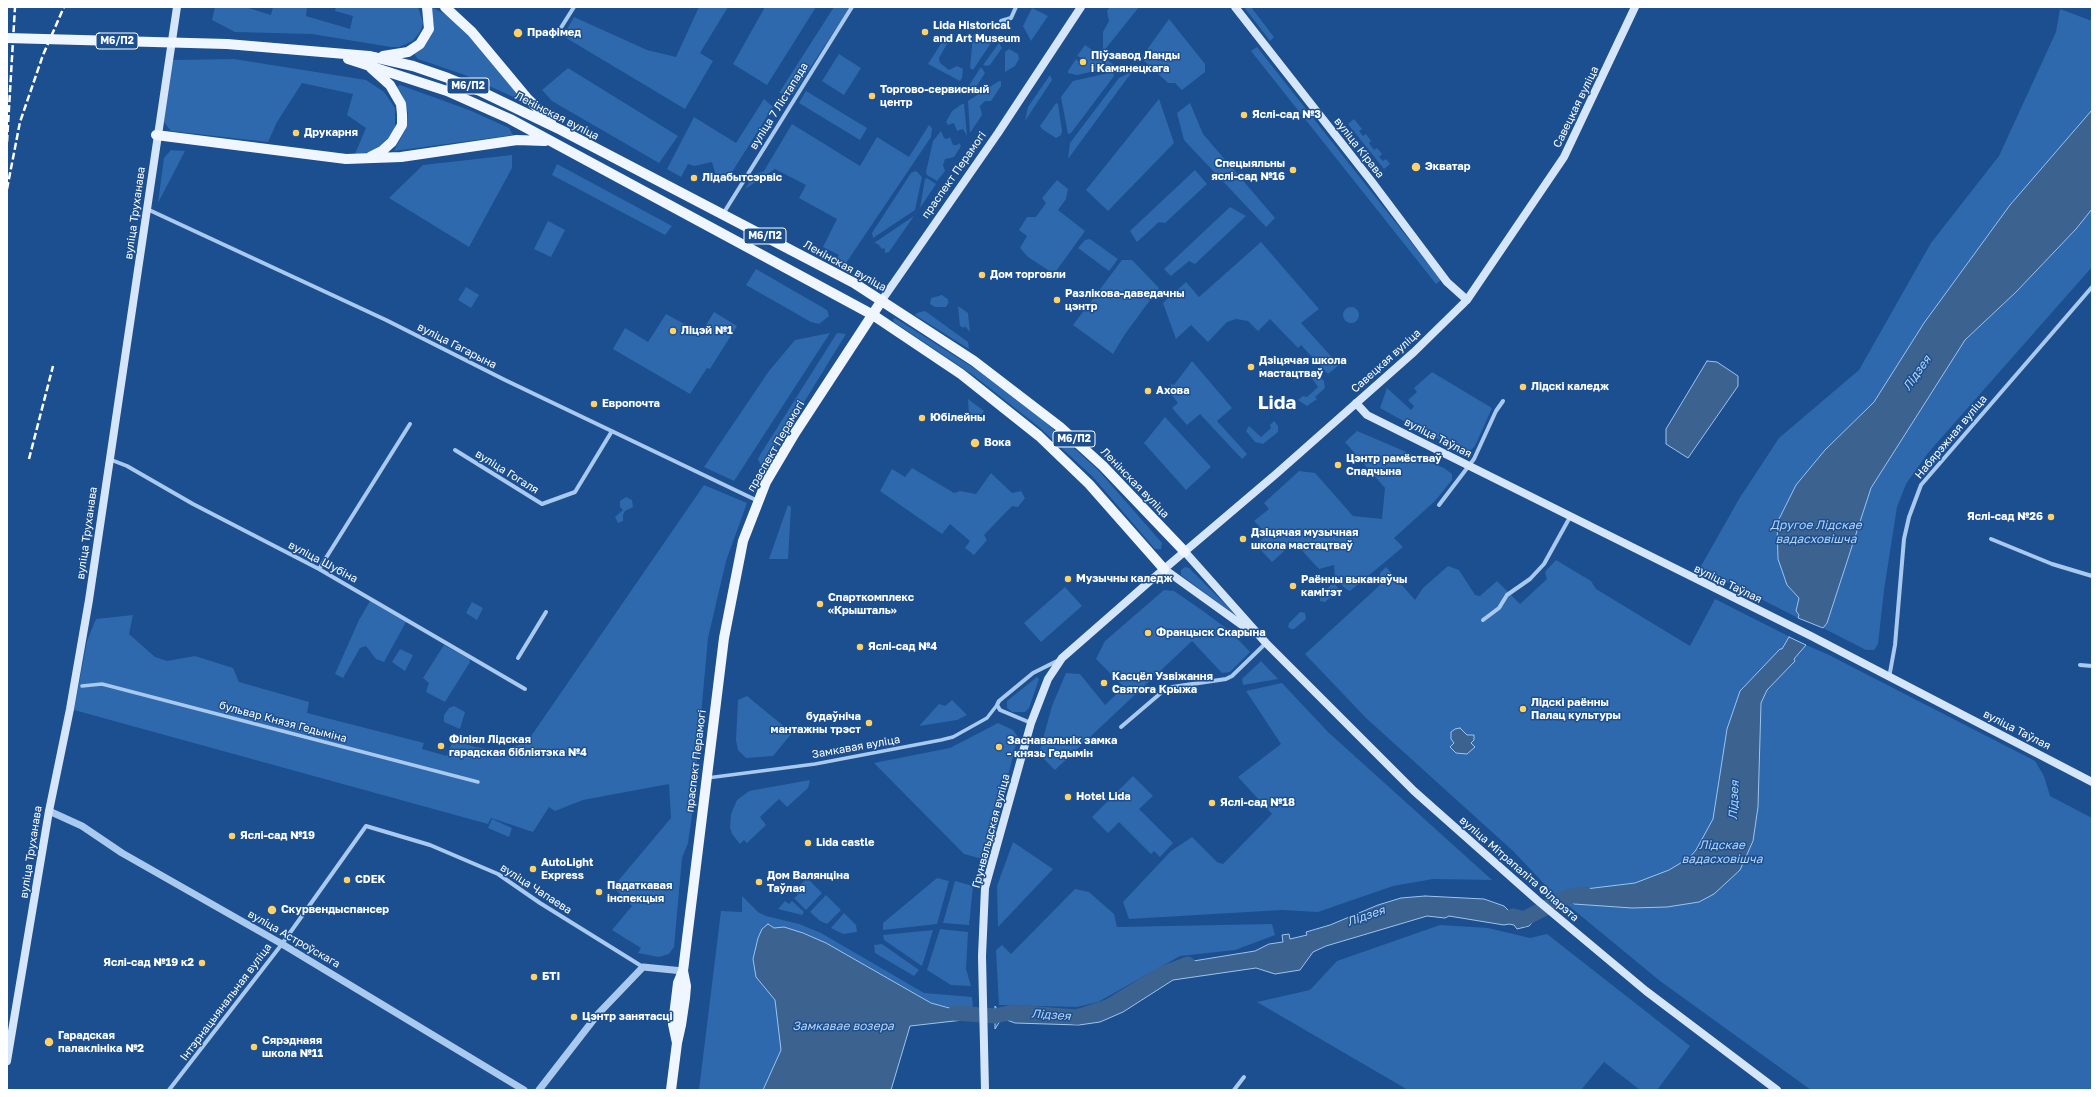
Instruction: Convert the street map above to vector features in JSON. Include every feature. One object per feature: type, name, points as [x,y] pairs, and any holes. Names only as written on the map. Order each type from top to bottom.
[{"type":"main road","name":"вуліца Труханава","points":[[7,1061],[49,811],[70,709],[89,600],[147,209],[156,135],[177,7]]},
{"type":"main road","points":[[368,60],[391,56],[414,49],[426,36],[429,29],[427,7]]},
{"type":"main road","points":[[445,7],[472,32],[536,108],[561,130]]},
{"type":"main road","name":"праспект Перамогі","points":[[671,1090],[677,1043],[682,1025],[686,986],[683,971],[724,638],[740,552],[758,501],[795,433],[882,300],[998,133],[1080,7]]},
{"type":"main road","name":"вуліца Кірава","points":[[1235,7],[1372,182],[1447,282],[1466,300]]},
{"type":"main road","name":"Савецкая вуліца","points":[[1062,658],[1414,352],[1466,300],[1564,157],[1635,7]]},
{"type":"main road","name":"Ленінская вуліца","points":[[7,38],[228,44],[325,53],[413,66],[482,92],[561,130],[854,283],[882,300],[980,365],[1060,427],[1103,466],[1185,552]]},
{"type":"main road","points":[[366,159],[382,151],[392,142],[402,125],[400,104],[390,85],[368,60]]},
{"type":"main road","name":"Ленінская вуліца","points":[[368,60],[481,105],[553,142],[873,315],[961,374],[1039,436],[1089,484],[1164,569]]},
{"type":"main road","points":[[156,135],[346,159],[401,157],[518,140],[538,139],[553,142]]},
{"type":"main road","name":"вуліца Таўлая","points":[[1356,403],[1367,415],[1811,636],[1889,678],[2092,782]]},
{"type":"main road","name":"вуліца Мітрапаліта Філарэта","points":[[1185,552],[1266,643],[1414,792],[1537,900],[1646,991],[1777,1090]]},
{"type":"main road","name":"вуліца Мітрапаліта Філарэта","points":[[1164,569],[1266,643]]},
{"type":"main road","name":"Грунвальдская вуліца","points":[[985,1090],[982,956],[986,888],[1031,723],[1048,679],[1062,658]]},
{"type":"street","points":[[557,34],[574,7]]},
{"type":"street","name":"вуліца 7 Лістапада","points":[[723,215],[852,7]]},
{"type":"street","points":[[1001,21],[1011,18],[1016,7]]},
{"type":"street","name":"вуліца Гагарына","points":[[147,209],[386,320],[758,501]]},
{"type":"street","name":"Набярэжная вуліца","points":[[1889,678],[1895,645],[1904,539],[1909,517],[1921,486],[2092,287]]},
{"type":"street","points":[[1439,505],[1474,459],[1496,411],[1503,401]]},
{"type":"street","points":[[319,569],[410,424]]},
{"type":"street","name":"вуліца Гогаля","points":[[455,450],[542,504],[575,492],[612,431]]},
{"type":"street","name":"вуліца Шубіна","points":[[109,459],[127,466],[193,504],[319,569],[525,689]]},
{"type":"street","points":[[1483,620],[1499,608],[1507,595],[1530,579],[1544,564],[1570,517]]},
{"type":"street","points":[[1991,539],[2052,564],[2092,576]]},
{"type":"street","points":[[518,658],[546,612]]},
{"type":"street","points":[[1121,726],[1162,692],[1172,687],[1226,680],[1266,643]]},
{"type":"street","name":"Замкавая вуліца","points":[[706,778],[815,764],[953,737],[987,718],[999,701],[1032,673],[1051,666],[1062,658]]},
{"type":"street","points":[[2080,665],[2092,666]]},
{"type":"street","name":"бульвар Князя Гедыміна","points":[[82,686],[102,684],[478,782]]},
{"type":"street","points":[[997,705],[1000,710],[1031,723]]},
{"type":"street","name":"вуліца Астроўскага","points":[[49,811],[82,826],[126,855],[282,944],[524,1090]]},
{"type":"street","name":"Інтэрнацыянальная вуліца","points":[[169,1090],[282,944],[366,826]]},
{"type":"street","name":"вуліца Чапаева","points":[[366,826],[430,845],[498,874],[540,903],[643,967]]},
{"type":"street","points":[[539,1090],[598,1014],[643,967],[683,971]]},
{"type":"street","points":[[1234,1090],[1244,1077]]},
{"type":"shaded area","points":[[215,7],[245,7],[271,15],[273,7],[307,7],[306,16],[350,29],[353,16],[335,11],[336,7],[418,7],[423,22],[421,30],[413,41],[399,47],[391,47],[312,34],[235,32],[212,20]]},
{"type":"shaded area","points":[[431,7],[445,14],[459,24],[523,98],[520,100],[465,75],[418,59],[414,54],[425,45],[434,26]]},
{"type":"shaded area","points":[[699,7],[728,7],[700,53],[713,61],[685,109],[563,36],[574,17],[647,50],[676,57]]},
{"type":"shaded area","points":[[765,7],[816,7],[767,85],[733,64]]},
{"type":"shaded area","points":[[834,7],[850,7],[793,94],[779,93]]},
{"type":"shaded area","points":[[1110,7],[1139,7],[1103,52],[1103,32],[1109,21],[1107,11]]},
{"type":"shaded area","points":[[1244,7],[1251,7],[1274,37],[1270,41]]},
{"type":"shaded area","points":[[1032,8],[1048,16],[1031,41],[1023,26]]},
{"type":"shaded area","points":[[2060,9],[2092,21],[2092,110],[2010,205],[1924,323],[1874,402],[1825,450],[1796,485],[1777,523],[1787,585],[1799,598],[1796,611],[1799,615],[1798,618],[1700,568],[1739,499],[1779,438],[1859,370],[1931,243],[1999,156],[2056,32]]},
{"type":"shaded area","points":[[1169,19],[1205,64],[1205,72],[1182,90],[1175,83],[1168,83],[1141,58]]},
{"type":"shaded area","points":[[977,32],[993,40],[973,70],[970,68],[973,35]]},
{"type":"shaded area","points":[[944,39],[947,44],[939,58],[940,63],[949,70],[957,66],[963,69],[962,78],[960,81],[928,64]]},
{"type":"shaded area","points":[[999,43],[1002,48],[990,65],[983,65]]},
{"type":"shaded area","points":[[1085,45],[1113,64],[1113,67],[1077,75],[1068,73],[1076,59],[1081,64],[1086,64],[1086,60],[1077,56]]},
{"type":"shaded area","points":[[1257,47],[1441,280],[1436,284],[1251,51]]},
{"type":"shaded area","points":[[1009,49],[1018,54],[1019,59],[1015,66],[1005,72],[1005,52]]},
{"type":"shaded area","points":[[839,54],[861,68],[844,95],[822,81]]},
{"type":"shaded area","points":[[234,59],[366,80],[384,92],[395,108],[395,128],[391,138],[382,147],[373,152],[355,154],[366,128],[347,115],[353,94],[302,83],[277,122],[268,142],[171,131],[164,122],[173,60]]},
{"type":"shaded area","points":[[981,67],[985,73],[973,92],[970,93],[968,87]]},
{"type":"shaded area","points":[[568,68],[678,136],[659,163],[552,101],[542,90]]},
{"type":"shaded area","points":[[1133,71],[1068,159],[1070,143],[1119,78]]},
{"type":"shaded area","points":[[1113,72],[1114,76],[1071,133],[1068,134],[1061,97],[1073,81]]},
{"type":"shaded area","points":[[1050,75],[1052,80],[1025,121],[1028,107]]},
{"type":"shaded area","points":[[1001,81],[1001,86],[991,101],[985,101],[980,106],[982,115],[970,133],[968,101]]},
{"type":"shaded area","points":[[400,85],[469,110],[509,128],[513,135],[394,151],[405,130],[408,113],[401,93],[396,87]]},
{"type":"shaded area","points":[[806,91],[867,128],[860,140],[799,103]]},
{"type":"shaded area","points":[[764,99],[773,107],[727,180],[716,176],[712,162],[694,166],[688,164],[681,177],[667,169],[694,117],[736,143]]},
{"type":"shaded area","points":[[1159,99],[1174,143],[1108,211],[1086,190]]},
{"type":"shaded area","points":[[1056,103],[1058,104],[1062,131],[1061,135],[1056,138],[1040,126]]},
{"type":"shaded area","points":[[1190,103],[1203,134],[1275,218],[1266,227],[1184,140],[1177,113]]},
{"type":"shaded area","points":[[964,104],[967,136],[963,129],[957,131],[954,123],[948,125],[946,122],[952,111]]},
{"type":"shaded area","points":[[1354,119],[1362,129],[1359,131],[1363,136],[1366,134],[1371,141],[1369,143],[1374,150],[1377,148],[1382,154],[1379,157],[1383,161],[1386,159],[1390,164],[1384,169],[1348,124]]},
{"type":"shaded area","points":[[792,124],[860,166],[877,137],[909,157],[929,125],[932,128],[931,137],[846,263],[836,260],[839,255],[823,247],[837,219],[799,198],[806,185],[775,169],[745,189],[755,174],[764,171]]},
{"type":"shaded area","points":[[941,131],[944,138],[947,139],[950,137],[953,145],[957,145],[959,143],[961,146],[954,157],[945,159],[943,165],[945,171],[937,181],[927,175],[926,172],[933,141]]},
{"type":"shaded area","points":[[171,150],[185,151],[158,203],[164,158]]},
{"type":"shaded area","points":[[512,155],[512,168],[469,247],[389,198],[423,165]]},
{"type":"shaded area","points":[[557,164],[672,226],[665,235],[552,175]]},
{"type":"shaded area","points":[[1195,170],[1207,184],[1165,223],[1159,222],[1137,242],[1130,231]]},
{"type":"shaded area","points":[[916,171],[922,177],[915,210],[873,238],[872,233],[911,173]]},
{"type":"shaded area","points":[[927,178],[936,184],[920,208],[925,179]]},
{"type":"shaded area","points":[[1057,180],[1068,189],[1066,199],[1058,210],[1085,231],[1054,274],[1028,257],[1020,248],[1027,236],[1019,230],[1027,217],[1036,217],[1046,203],[1042,198]]},
{"type":"shaded area","points":[[1230,207],[1246,216],[1195,264],[1189,261],[1171,276],[1164,269]]},
{"type":"shaded area","points":[[2092,209],[2092,267],[1928,453],[1906,484],[1897,507],[1884,590],[1878,644],[1874,650],[1866,650],[1823,628],[1827,623],[1871,488],[1965,340],[2016,292],[2076,229]]},
{"type":"shaded area","points":[[914,216],[889,252],[885,253],[885,248],[882,249],[878,244],[874,243]]},
{"type":"shaded area","points":[[548,221],[565,230],[551,257],[534,249]]},
{"type":"shaded area","points":[[1090,239],[1118,259],[1109,271],[1078,248],[1085,240]]},
{"type":"shaded area","points":[[1261,242],[1319,309],[1301,323],[1339,365],[1328,374],[1301,345],[1298,348],[1270,319],[1258,331],[1248,321],[1236,319],[1227,322],[1208,342],[1191,325],[1176,339],[1163,303],[1186,282],[1199,297]]},
{"type":"shaded area","points":[[1122,260],[1132,260],[1159,288],[1125,334],[1113,354],[1073,325]]},
{"type":"shaded area","points":[[756,269],[827,310],[829,316],[819,324],[811,322],[746,285]]},
{"type":"shaded area","points":[[466,287],[479,295],[471,308],[458,300]]},
{"type":"shaded area","points":[[942,295],[949,300],[947,301],[949,302],[946,307],[935,307],[930,304],[931,298]]},
{"type":"shaded area","points":[[958,306],[968,313],[970,332],[965,326],[964,328],[960,326]]},
{"type":"shaded area","points":[[1348,307],[1354,307],[1359,312],[1357,321],[1354,323],[1348,323],[1343,318],[1343,312]]},
{"type":"shaded area","points":[[925,311],[968,342],[969,349],[915,315]]},
{"type":"shaded area","points":[[714,312],[737,326],[710,369],[707,368],[690,394],[613,349],[625,328],[648,342],[666,314],[701,333]]},
{"type":"shaded area","points":[[895,318],[977,370],[1043,420],[1099,471],[1162,543],[1161,549],[1155,549],[1093,477],[1039,427],[973,375],[894,322],[893,319]]},
{"type":"shaded area","points":[[830,333],[734,481],[704,467],[769,371],[795,340]]},
{"type":"shaded area","points":[[837,333],[846,334],[764,467],[760,464],[758,459],[760,455]]},
{"type":"shaded area","points":[[1192,361],[1232,408],[1217,421],[1247,454],[1242,459],[1200,414],[1187,425],[1172,408],[1178,403],[1171,394],[1171,384],[1174,385]]},
{"type":"shaded area","points":[[1313,370],[1324,381],[1325,388],[1315,397],[1317,399],[1307,406],[1298,400],[1303,396],[1307,397],[1318,387],[1309,374]]},
{"type":"shaded area","points":[[1432,372],[1492,408],[1475,446],[1468,453],[1427,434],[1380,408],[1387,388],[1411,410],[1414,406],[1408,400],[1417,392],[1414,388]]},
{"type":"shaded area","points":[[968,399],[984,411],[982,414],[972,417],[969,415]]},
{"type":"shaded area","points":[[1165,417],[1211,467],[1186,490],[1144,443]]},
{"type":"shaded area","points":[[1274,421],[1278,426],[1278,432],[1263,444],[1255,442],[1246,431],[1249,426],[1261,437],[1271,428],[1270,425]]},
{"type":"shaded area","points":[[1357,431],[1444,468],[1452,474],[1452,480],[1435,501],[1394,538],[1403,547],[1350,591],[1335,578],[1334,565],[1319,569],[1294,542],[1272,562],[1256,545],[1267,534],[1254,521],[1269,509],[1264,503],[1299,471],[1315,473],[1353,516],[1382,519],[1385,488],[1345,442]]},
{"type":"shaded area","points":[[912,468],[954,493],[960,491],[976,494],[991,473],[1012,493],[1021,491],[1025,498],[1018,507],[1012,506],[984,535],[987,540],[974,555],[965,548],[970,541],[950,524],[942,534],[880,491],[892,469],[905,477]]},
{"type":"shaded area","points":[[704,485],[747,503],[726,561],[708,638],[692,815],[688,843],[682,858],[674,947],[669,954],[659,957],[638,953],[641,948],[612,930],[632,906],[613,887],[671,818],[669,784],[583,800],[555,811],[549,807],[533,832],[491,818],[488,824],[74,710],[87,641],[96,619],[133,615],[129,634],[155,657],[167,661],[195,656],[233,668],[239,682],[309,702],[307,713],[424,743],[422,749],[447,756],[453,740],[475,747],[500,751],[527,742]]},
{"type":"shaded area","points":[[626,497],[632,500],[633,507],[625,511],[623,521],[618,523],[615,517],[623,510],[620,507],[620,501]]},
{"type":"shaded area","points":[[788,505],[791,507],[788,559],[769,559]]},
{"type":"shaded area","points":[[1556,560],[1591,581],[1596,589],[1690,646],[1715,599],[1827,654],[2035,761],[2044,776],[2050,796],[2092,818],[2092,1090],[1811,1090],[1660,981],[1552,892],[1513,851],[1366,718],[1305,654],[1380,585],[1380,573],[1386,567],[1415,600],[1423,588],[1448,566],[1459,570],[1475,595],[1480,596],[1497,581],[1520,604],[1547,579],[1545,572]]},
{"type":"shaded area","points":[[1185,567],[1189,568],[1240,619],[1181,575],[1181,570]]},
{"type":"shaded area","points":[[1335,584],[1338,588],[1337,592],[1325,602],[1320,601],[1320,595],[1331,585]]},
{"type":"shaded area","points":[[1065,587],[1082,606],[1041,642],[1024,623]]},
{"type":"shaded area","points":[[1164,590],[1174,591],[1203,611],[1230,631],[1250,652],[1230,672],[1222,673],[1192,641],[1055,770],[1042,757],[1040,750],[1052,706],[1066,673],[1080,674],[1105,705],[1124,687],[1096,659],[1105,641]]},
{"type":"shaded area","points":[[370,601],[406,622],[384,662],[376,659],[366,646],[360,648],[343,678],[335,674],[359,620]]},
{"type":"shaded area","points":[[472,602],[483,608],[477,620],[466,613]]},
{"type":"shaded area","points":[[1300,612],[1305,613],[1306,619],[1294,629],[1291,629],[1288,627],[1289,623]]},
{"type":"shaded area","points":[[444,645],[469,659],[470,662],[445,702],[426,692],[429,683],[423,678]]},
{"type":"shaded area","points":[[400,649],[413,655],[405,671],[392,662]]},
{"type":"shaded area","points":[[1261,661],[1278,679],[1243,685],[1242,679]]},
{"type":"shaded area","points":[[1037,677],[1039,679],[1029,708],[1025,712],[1012,712],[1007,708],[1007,701]]},
{"type":"shaded area","points":[[1282,683],[1328,732],[1492,880],[1433,879],[1393,886],[1318,912],[1282,910],[1129,919],[1123,902],[1171,851],[1192,837],[1217,862],[1223,864],[1272,814],[1238,777],[1281,744],[1246,691]]},
{"type":"shaded area","points":[[747,696],[792,733],[773,756],[746,758],[738,750],[736,740],[738,700]]},
{"type":"shaded area","points":[[952,700],[967,715],[957,720],[919,726],[939,704],[945,706]]},
{"type":"shaded area","points":[[454,706],[465,712],[460,729],[444,722],[444,715],[449,708]]},
{"type":"shaded area","points":[[998,723],[1013,730],[1018,737],[986,860],[964,854],[874,763],[950,748]]},
{"type":"shaded area","points":[[1133,776],[1153,796],[1139,809],[1173,843],[1160,857],[1154,851],[1151,854],[1119,822],[1108,833],[1092,817]]},
{"type":"shaded area","points":[[810,780],[808,788],[787,807],[779,799],[760,817],[766,825],[747,843],[744,840],[740,844],[732,834],[730,827],[731,814],[737,800],[749,791]]},
{"type":"shaded area","points":[[492,819],[512,828],[509,837],[488,828]]},
{"type":"shaded area","points":[[1013,842],[1053,869],[998,927],[997,886]]},
{"type":"shaded area","points":[[807,878],[822,893],[806,910],[794,898],[798,895],[794,891]]},
{"type":"shaded area","points":[[937,878],[949,881],[937,924],[883,930],[883,923]]},
{"type":"shaded area","points":[[955,881],[973,886],[969,925],[943,923]]},
{"type":"shaded area","points":[[1075,889],[1089,892],[1114,914],[1117,927],[1272,924],[1275,935],[1235,950],[1180,956],[1098,1002],[1077,1007],[999,1005],[996,950],[1002,945],[1011,954]]},
{"type":"shaded area","points":[[826,895],[841,910],[827,924],[820,921],[810,912]]},
{"type":"shaded area","points":[[742,896],[758,912],[766,916],[799,924],[821,933],[924,993],[972,997],[973,1009],[958,1009],[931,1003],[826,943],[784,927],[774,928],[758,938],[753,959],[756,977],[775,1000],[781,1042],[781,1050],[778,1058],[763,1090],[699,1090],[721,911],[742,912]]},
{"type":"shaded area","points":[[785,901],[789,904],[792,901],[804,912],[802,915],[778,909]]},
{"type":"shaded area","points":[[844,913],[856,925],[857,932],[843,934],[831,928]]},
{"type":"shaded area","points":[[1440,925],[1488,928],[1530,938],[1547,934],[1690,1046],[1657,1090],[1640,1090],[1604,1062],[1581,1090],[1408,1090],[1257,1002],[1310,990],[1337,961]]},
{"type":"shaded area","points":[[940,929],[968,932],[966,969],[971,986],[951,985],[927,970]]},
{"type":"shaded area","points":[[933,930],[922,966],[884,940],[883,935]]},
{"type":"shaded area","points":[[882,944],[919,970],[914,976],[875,953],[874,945]]},
{"type":"water","name":"Другое Лідскае вадасховішча","points":[[2092,110],[2092,209],[2076,229],[2016,292],[1965,340],[1871,488],[1827,623],[1823,628],[1798,618],[1799,615],[1796,611],[1799,598],[1787,585],[1778,559],[1777,523],[1796,485],[1825,450],[1874,402],[1924,323],[2010,205]]},
{"type":"water","points":[[1707,361],[1717,362],[1738,376],[1738,386],[1688,458],[1666,444],[1666,429]]},
{"type":"water","name":"Лідскае вадасховішча","points":[[1789,637],[1806,645],[1794,659],[1795,661],[1767,690],[1761,703],[1758,807],[1753,841],[1740,870],[1714,894],[1699,902],[1667,907],[1632,908],[1574,904],[1561,892],[1635,883],[1669,870],[1689,858],[1696,850],[1713,819],[1727,729],[1740,691],[1780,649],[1782,649]]},
{"type":"water","points":[[1460,728],[1467,735],[1474,735],[1474,740],[1471,743],[1475,747],[1467,754],[1456,753],[1450,747],[1454,743],[1451,739],[1451,732]]},
{"type":"water","points":[[1425,896],[1484,899],[1504,906],[1510,912],[1520,912],[1524,914],[1527,911],[1536,919],[1529,926],[1517,929],[1514,925],[1509,924],[1504,925],[1449,916],[1445,918],[1427,916],[1326,946],[1313,952],[1300,970],[1275,974],[1256,968],[1173,980],[1123,1012],[1100,1022],[1079,1025],[1015,1023],[1004,1019],[1000,1021],[995,1029],[995,1006],[1000,1013],[1083,1017],[1108,1008],[1181,963],[1255,951],[1269,944],[1283,942],[1282,935],[1289,934],[1290,939],[1307,935],[1306,932],[1330,925],[1378,905],[1401,898]]},
{"type":"water","name":"Замкавае возера","points":[[768,924],[774,928],[784,927],[803,933],[826,943],[931,1003],[975,1015],[972,1019],[910,1026],[891,1090],[763,1090],[781,1050],[775,1000],[756,977],[753,959],[758,938],[762,929]]},
{"type":"waterway","name":"Лідзея","points":[[1513,916],[1524,919],[1566,897],[1585,894]]},
{"type":"waterway","name":"Лідзея","points":[[955,1013],[995,1016],[1013,1012],[1077,1017],[1108,1007],[1164,973],[1188,964]]},
{"type":"railway","points":[[7,142],[15,7]]},
{"type":"railway","points":[[7,189],[20,122],[43,55],[64,7]]},
{"type":"railway","points":[[29,459],[53,366]]},
{"type":"place","name":"Lida Historical and Art Museum","points":[[925,32]]},
{"type":"place","name":"Прафімед","points":[[518,33]]},
{"type":"place","name":"Піўзавод Ланды і Камянецкага","points":[[1083,62]]},
{"type":"place","name":"Торгово-сервисный центр","points":[[872,96]]},
{"type":"place","name":"Яслі-сад №3","points":[[1244,115]]},
{"type":"place","name":"Друкарня","points":[[296,133]]},
{"type":"place","name":"Экватар","points":[[1416,167]]},
{"type":"place","name":"Спецыяльны яслі-сад №16","points":[[1293,170]]},
{"type":"place","name":"Лідабытсэрвіс","points":[[694,178]]},
{"type":"place","name":"Дом торговли","points":[[982,275]]},
{"type":"place","name":"Разлікова-даведачны цэнтр","points":[[1057,300]]},
{"type":"place","name":"Ліцэй №1","points":[[673,331]]},
{"type":"place","name":"Дзіцячая школа мастацтваў","points":[[1251,367]]},
{"type":"place","name":"Лідскі каледж","points":[[1523,387]]},
{"type":"place","name":"Ахова","points":[[1148,391]]},
{"type":"place","name":"Европочта","points":[[594,404]]},
{"type":"place","name":"Юбілейны","points":[[922,418]]},
{"type":"place","name":"Вока","points":[[975,443]]},
{"type":"place","name":"Цэнтр рамёстваў Спадчына","points":[[1338,465]]},
{"type":"place","name":"Яслі-сад №26","points":[[2051,517]]},
{"type":"place","name":"Дзіцячая музычная школа мастацтваў","points":[[1243,539]]},
{"type":"place","name":"Музычны каледж","points":[[1068,579]]},
{"type":"place","name":"Раённы выканаўчы камітэт","points":[[1293,586]]},
{"type":"place","name":"Спарткомплекс «Крышталь»","points":[[820,604]]},
{"type":"place","name":"Францыск Скарына","points":[[1148,633]]},
{"type":"place","name":"Яслі-сад №4","points":[[860,647]]},
{"type":"place","name":"Касцёл Узвіжання Святога Крыжа","points":[[1104,683]]},
{"type":"place","name":"Лідскі раённы Палац культуры","points":[[1523,709]]},
{"type":"place","name":"будаўніча мантажны трэст","points":[[869,723]]},
{"type":"place","name":"Філіял Лідская гарадская бібліятэка №4","points":[[441,746]]},
{"type":"place","name":"Заснавальнік замка - князь Гедымін","points":[[999,747]]},
{"type":"place","name":"Hotel Lida","points":[[1068,797]]},
{"type":"place","name":"Яслі-сад №18","points":[[1212,803]]},
{"type":"place","name":"Яслі-сад №19","points":[[232,836]]},
{"type":"place","name":"Lida castle","points":[[808,843]]},
{"type":"place","name":"AutoLight Express","points":[[533,869]]},
{"type":"place","name":"CDEK","points":[[347,880]]},
{"type":"place","name":"Дом Валянціна Таўлая","points":[[759,882]]},
{"type":"place","name":"Падаткавая інспекцыя","points":[[599,892]]},
{"type":"place","name":"Скурвендыспансер","points":[[272,910]]},
{"type":"place","name":"Яслі-сад №19 к2","points":[[202,963]]},
{"type":"place","name":"БТІ","points":[[534,977]]},
{"type":"place","name":"Цэнтр занятасці","points":[[574,1017]]},
{"type":"place","name":"Гарадская палаклініка №2","points":[[49,1042]]},
{"type":"place","name":"Сярэднаяя школа №11","points":[[254,1047]]},
{"type":"district","name":"Lida","points":[[1277,403]]}]
